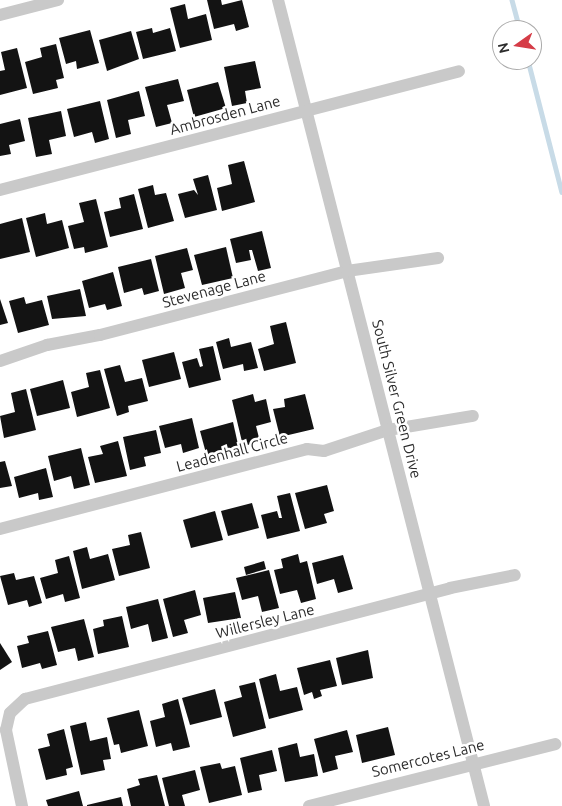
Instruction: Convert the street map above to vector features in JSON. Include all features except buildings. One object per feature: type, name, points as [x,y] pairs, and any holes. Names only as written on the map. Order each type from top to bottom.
[{"type":"street","points":[[0,15],[58,0]]},
{"type":"street","name":"South Silver Green Drive","points":[[278,0],[484,806]]},
{"type":"street","name":"Ambrosden Lane","points":[[0,190],[459,71]]},
{"type":"street","name":"Stevenage Lane","points":[[0,361],[48,345],[100,335],[347,271],[438,258]]},
{"type":"street","name":"Leadenhall Circle","points":[[0,529],[307,449],[324,451],[388,430],[473,416]]},
{"type":"street","name":"Willersley Lane","points":[[22,806],[6,730],[10,713],[23,701],[430,593],[515,575]]},
{"type":"street","name":"Somercotes Lane","points":[[309,806],[473,763],[555,744]]},
{"type":"waterway","points":[[512,0],[517,20]]},
{"type":"waterway","points":[[531,70],[562,192]]}]
